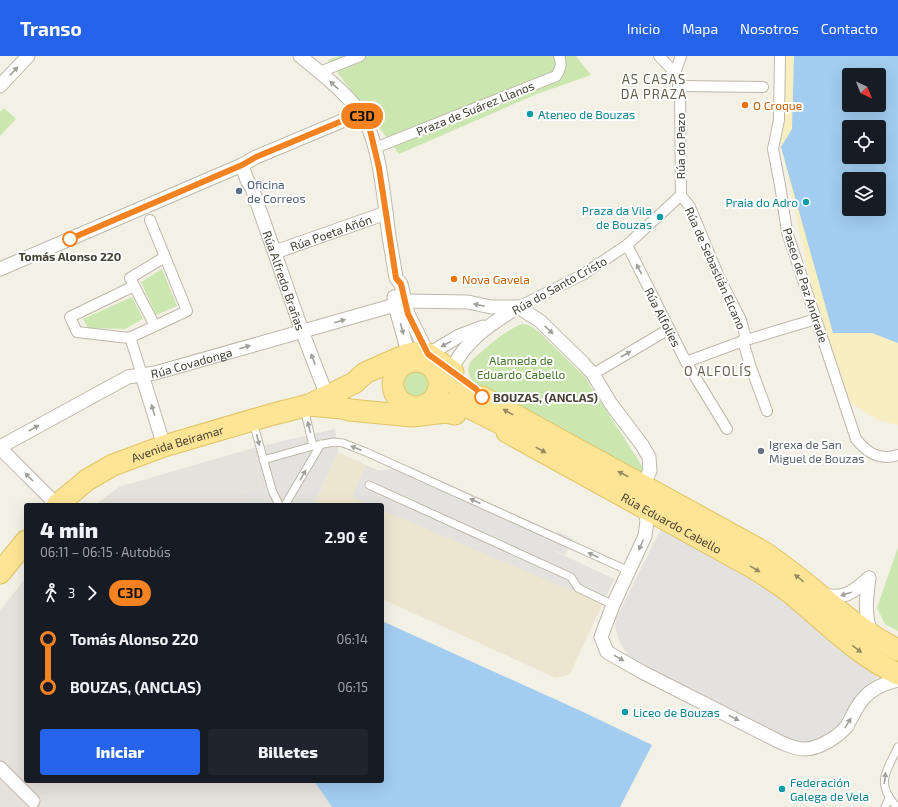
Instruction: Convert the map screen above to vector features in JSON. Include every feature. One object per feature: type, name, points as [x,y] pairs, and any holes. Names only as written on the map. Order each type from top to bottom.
[{"type":"main road","name":"Avenida Beiramar","points":[[59,503],[87,480],[113,465],[164,446],[253,420],[320,404],[405,404],[412,407],[426,405],[426,371],[354,383],[320,404]]},
{"type":"main road","name":"Rúa Eduardo Cabello","points":[[426,371],[476,389],[482,397],[764,552],[872,636],[898,650]]},
{"type":"main road","name":"Rúa Eduardo Cabello","points":[[426,371],[470,408],[506,426],[507,432],[644,507],[770,579],[792,594],[859,652],[898,674]]},
{"type":"main road","points":[[405,404],[399,400],[394,393],[393,378],[426,371]]},
{"type":"main road","points":[[320,404],[350,410],[412,416],[446,412],[475,420],[502,433],[507,432]]},
{"type":"main road","points":[[0,573],[24,543]]},
{"type":"street","points":[[0,86],[28,56]]},
{"type":"street","points":[[300,56],[320,72],[351,102],[361,113],[370,130],[379,168],[396,278],[393,285],[426,371]]},
{"type":"street","points":[[320,72],[360,56]]},
{"type":"street","name":"Praza de Suárez Llanos","points":[[375,148],[556,76],[561,69],[559,56]]},
{"type":"street","points":[[659,56],[675,73],[682,56]]},
{"type":"street","name":"Paseo de Paz Andrade","points":[[780,56],[779,120],[773,149],[787,232],[856,439],[864,449],[870,453],[883,457],[898,455]]},
{"type":"street","name":"Rúa do Pazo","points":[[675,73],[680,91],[681,195]]},
{"type":"street","points":[[678,86],[763,87]]},
{"type":"street","points":[[0,269],[242,165],[256,157],[361,113]]},
{"type":"street","name":"Rúa Alfredo Brañas","points":[[242,165],[276,252],[302,331],[320,404]]},
{"type":"street","points":[[627,245],[681,195]]},
{"type":"street","name":"Rúa de Sebastián Elcano","points":[[681,195],[690,207],[719,277],[741,320],[750,365],[767,411]]},
{"type":"street","name":"Rúa Poeta Añón","points":[[276,252],[386,213]]},
{"type":"street","points":[[134,286],[70,317],[78,332],[129,338],[187,312],[150,220]]},
{"type":"street","name":"Rúa do Santo Cristo","points":[[426,371],[458,356],[466,346],[490,325],[518,307],[582,275],[627,245]]},
{"type":"street","name":"Rúa Alfolíes","points":[[627,245],[686,362],[727,429]]},
{"type":"street","points":[[155,326],[130,278],[165,257]]},
{"type":"street","name":"Rúa Covadonga","points":[[0,448],[128,376],[155,373],[400,303],[468,302],[491,307],[518,307]]},
{"type":"street","points":[[400,303],[408,314],[416,332],[426,371]]},
{"type":"street","points":[[518,307],[540,321],[593,374],[611,404],[642,445],[649,457],[650,471],[643,485]]},
{"type":"street","points":[[686,362],[744,341],[816,319]]},
{"type":"street","name":"Rúa do Santo Cristo","points":[[426,371],[459,336],[490,325]]},
{"type":"street","points":[[593,374],[670,329]]},
{"type":"street","points":[[129,338],[131,340],[164,446]]},
{"type":"street","points":[[0,448],[55,503]]},
{"type":"street","points":[[644,507],[646,522],[645,536],[613,605],[601,637],[607,652],[642,672],[794,748],[805,749],[824,744],[837,736],[846,726],[863,699],[873,690],[898,680]]},
{"type":"street","points":[[818,593],[831,596],[847,594],[857,590],[869,578],[865,601],[868,625],[872,636]]},
{"type":"street","points":[[0,768],[33,801]]},
{"type":"lane","points":[[286,503],[317,445],[320,404]]},
{"type":"lane","points":[[253,420],[262,460],[278,503]]},
{"type":"lane","points":[[262,460],[317,445],[334,442],[343,443],[366,452],[629,572]]},
{"type":"lane","points":[[369,485],[571,577],[578,588],[613,605]]},
{"type":"lane","points":[[897,807],[889,798],[885,790],[884,779],[886,771],[898,747]]},
{"type":"lane","points":[[885,807],[889,798]]},
{"type":"shaded area","points":[[335,429],[338,452],[315,503],[250,503],[242,493],[262,487],[253,448]]},
{"type":"shaded area","points":[[253,448],[262,487],[242,493],[250,503],[98,503],[119,487]]},
{"type":"shaded area","points":[[338,452],[614,579],[570,674],[556,678],[384,600],[384,503],[315,503]]},
{"type":"shaded area","points":[[366,465],[378,471],[409,466],[556,533],[557,531],[573,539],[565,555],[544,546],[614,579],[603,604],[384,511],[384,503],[366,503],[352,497]]},
{"type":"shaded area","points":[[662,527],[741,570],[804,616],[848,656],[878,677],[851,704],[840,724],[828,736],[817,741],[805,743],[791,740],[743,718],[645,667],[629,657],[620,643],[615,628],[616,618]]},
{"type":"shaded area","points":[[24,580],[24,783],[315,783],[332,807],[0,807],[0,610]]},
{"type":"green space","points":[[339,56],[576,56],[591,75],[537,94],[399,154],[328,60]]},
{"type":"green space","points":[[4,108],[16,119],[0,136],[0,112]]},
{"type":"green space","points":[[162,269],[177,306],[156,315],[141,282]]},
{"type":"green space","points":[[132,297],[143,319],[125,329],[88,328],[83,319]]},
{"type":"green space","name":"Alameda de Eduardo Cabello","points":[[522,324],[529,325],[539,332],[584,376],[642,466],[642,472],[638,474],[473,382],[468,372],[470,362],[501,336]]},
{"type":"green space","points":[[418,367],[427,372],[431,377],[431,391],[427,396],[422,400],[412,401],[408,400],[399,391],[398,381],[399,377],[408,368]]},
{"type":"green space","points":[[898,547],[898,631],[885,624],[877,608]]},
{"type":"sand","name":"Praia do Adro","points":[[783,56],[818,56],[820,256],[898,293],[898,425],[878,420],[846,400],[824,343],[781,147]]},
{"type":"water","points":[[794,56],[898,56],[898,343],[872,333],[833,333],[781,147],[792,129]]},
{"type":"water","points":[[384,622],[581,711],[652,745],[620,807],[332,807],[315,783],[384,783]]},
{"type":"bus line","name":"C3D","points":[[70,239],[242,165],[256,157],[361,113],[370,130],[375,148],[396,278],[401,284],[408,314],[428,354],[476,389],[482,397]]},
{"type":"place","name":"O Croque","points":[[745,105]]},
{"type":"place","name":"Ateneo de Bouzas","points":[[530,114]]},
{"type":"place","name":"Oficina de Correos","points":[[239,191]]},
{"type":"place","name":"Praia do Adro","points":[[806,202]]},
{"type":"place","name":"Praza da Vila de Bouzas","points":[[660,217]]},
{"type":"place","name":"Tomás Alonso 220","points":[[70,239]]},
{"type":"place","name":"Nova Gavela","points":[[454,279]]},
{"type":"place","name":"BOUZAS, (ANCLAS)","points":[[482,397]]},
{"type":"place","name":"Igrexa de San Miguel de Bouzas","points":[[761,451]]},
{"type":"place","name":"Liceo de Bouzas","points":[[625,712]]},
{"type":"place","name":"Federación Galega de Vela","points":[[782,789]]},
{"type":"district","name":"AS CASAS DA PRAZA","points":[[654,86]]},
{"type":"district","name":"O ALFOLÍS","points":[[718,371]]}]
